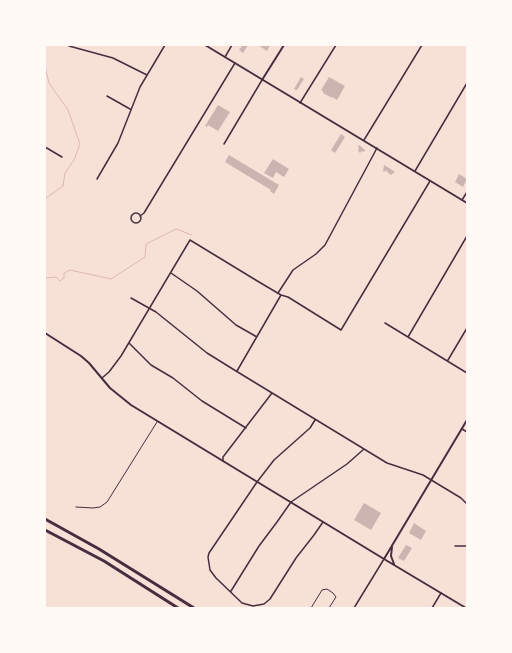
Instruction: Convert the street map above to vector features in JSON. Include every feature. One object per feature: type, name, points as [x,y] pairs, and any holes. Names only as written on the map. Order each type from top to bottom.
[{"type":"highway","points":[[45,520],[99,549],[194,608]]},
{"type":"highway","points":[[45,530],[104,561],[178,608]]},
{"type":"main road","points":[[205,45],[467,203]]},
{"type":"main road","points":[[262,80],[284,45]]},
{"type":"main road","points":[[45,333],[80,356],[110,388],[131,405],[466,608]]},
{"type":"main road","points":[[384,559],[467,420]]},
{"type":"main road","points":[[392,546],[391,556],[394,565]]},
{"type":"street","points":[[98,179],[118,143],[130,109],[140,87],[165,45]]},
{"type":"street","points":[[225,57],[232,45]]},
{"type":"street","points":[[300,102],[336,45]]},
{"type":"street","points":[[364,140],[422,45]]},
{"type":"street","points":[[69,46],[114,58],[147,75]]},
{"type":"street","points":[[140,216],[144,213],[235,63]]},
{"type":"street","points":[[224,144],[262,80]]},
{"type":"street","points":[[414,171],[467,83]]},
{"type":"street","points":[[107,96],[130,109]]},
{"type":"street","points":[[45,147],[62,157]]},
{"type":"street","points":[[278,293],[293,270],[316,254],[325,245],[377,148]]},
{"type":"street","points":[[102,378],[116,362],[129,343],[190,240],[342,330],[430,181]]},
{"type":"street","points":[[462,200],[467,192]]},
{"type":"street","points":[[133,214],[140,216],[140,222],[132,222],[131,217],[133,214]]},
{"type":"street","points":[[408,337],[467,236]]},
{"type":"street","points":[[170,273],[197,290],[236,325],[257,337]]},
{"type":"street","points":[[236,371],[282,295]]},
{"type":"street","points":[[131,298],[161,316],[207,353],[236,371],[387,463],[419,473],[431,479],[461,498],[467,504]]},
{"type":"street","points":[[385,323],[448,360],[467,373]]},
{"type":"street","points":[[448,360],[467,328]]},
{"type":"street","points":[[129,343],[151,365],[173,378],[202,401],[246,428]]},
{"type":"street","points":[[223,460],[223,457],[272,393]]},
{"type":"street","points":[[316,420],[310,428],[274,460],[256,482],[210,551],[208,557],[210,570],[230,592],[246,604],[253,606],[260,605],[270,599],[296,558],[323,522]]},
{"type":"street","points":[[462,429],[467,432]]},
{"type":"street","points":[[230,592],[259,546],[291,502],[347,464],[364,449]]},
{"type":"street","points":[[455,546],[467,546]]},
{"type":"street","points":[[354,608],[384,559]]},
{"type":"street","points":[[432,608],[441,593]]},
{"type":"lane","points":[[76,507],[100,507],[107,502],[157,421]]},
{"type":"lane","points":[[311,608],[322,590],[327,589],[336,597],[329,608]]},
{"type":"building","points":[[243,45],[248,45],[243,53],[239,50]]},
{"type":"building","points":[[258,45],[270,45],[267,51]]},
{"type":"building","points":[[301,77],[304,79],[297,90],[294,89]]},
{"type":"building","points":[[329,77],[345,86],[337,100],[323,93],[321,90]]},
{"type":"building","points":[[218,105],[230,112],[218,131],[208,125],[207,127],[205,126]]},
{"type":"building","points":[[341,134],[345,137],[335,153],[331,150]]},
{"type":"building","points":[[359,145],[365,150],[364,152],[362,151],[360,153],[358,151]]},
{"type":"building","points":[[229,155],[279,185],[274,194],[270,191],[271,190],[225,162]]},
{"type":"building","points":[[273,159],[289,169],[284,177],[276,172],[273,178],[264,173]]},
{"type":"building","points":[[384,165],[395,172],[391,175],[385,170],[385,172],[383,171]]},
{"type":"building","points":[[459,174],[467,179],[463,187],[455,182]]},
{"type":"building","points":[[364,503],[381,513],[371,530],[354,520]]},
{"type":"building","points":[[414,523],[426,531],[421,540],[409,533]]},
{"type":"building","points":[[406,545],[412,548],[404,561],[398,558]]},
{"type":"waterway","points":[[45,66],[49,83],[68,110],[80,144],[74,160],[65,173],[63,186],[46,198],[45,204]]},
{"type":"waterway","points":[[45,278],[56,277],[60,281],[64,278],[64,273],[70,270],[111,279],[145,257],[146,244],[176,229],[192,235]]}]
